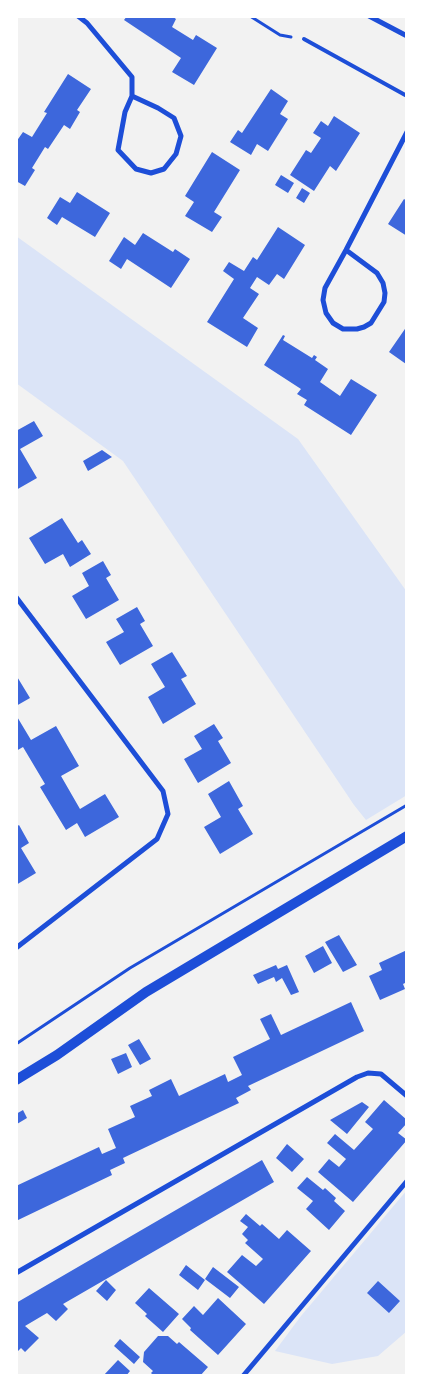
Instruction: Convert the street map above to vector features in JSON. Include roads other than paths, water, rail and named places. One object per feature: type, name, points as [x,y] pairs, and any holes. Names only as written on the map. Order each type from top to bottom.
[{"type":"main road","points":[[16,1080],[57,1055],[146,992],[407,836]]},
{"type":"street","points":[[78,16],[87,23],[132,77],[132,96],[125,112],[118,150],[136,168],[151,173],[164,169],[176,154],[181,136],[174,118],[132,96]]},
{"type":"street","points":[[369,16],[407,36]]},
{"type":"street","points":[[346,250],[377,273],[386,293],[384,302],[371,323],[357,329],[343,329],[333,323],[326,313],[323,300],[325,288],[407,132]]},
{"type":"street","points":[[16,597],[163,791],[168,814],[157,839],[16,948]]},
{"type":"street","points":[[16,1273],[357,1077],[368,1074],[381,1074],[407,1096]]},
{"type":"street","points":[[243,1376],[407,1181]]},
{"type":"lane","points":[[304,39],[407,96]]}]
